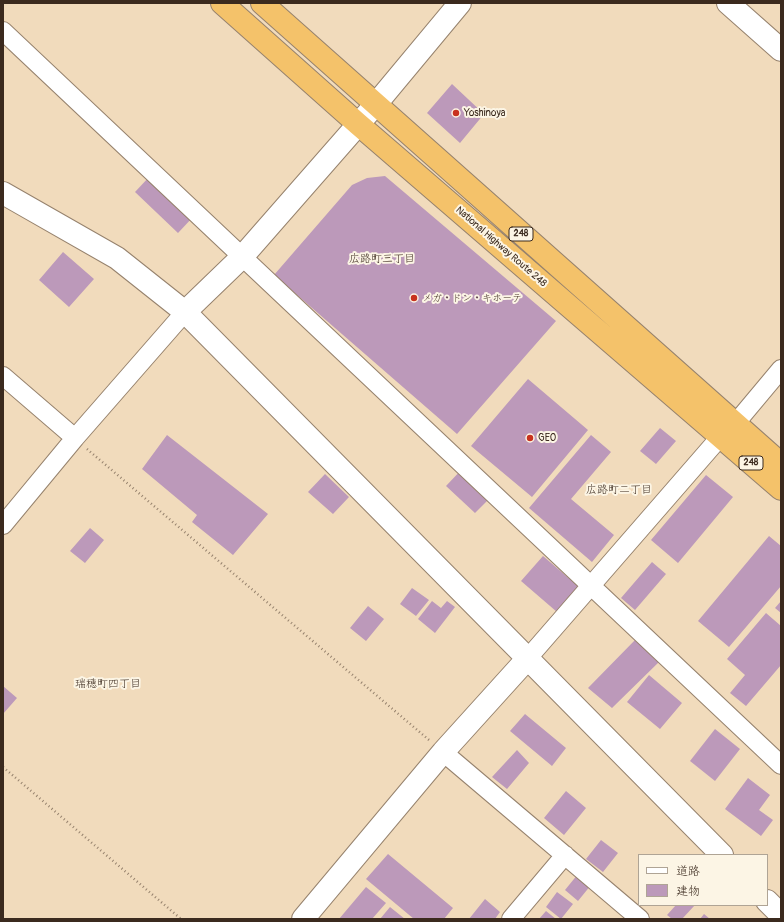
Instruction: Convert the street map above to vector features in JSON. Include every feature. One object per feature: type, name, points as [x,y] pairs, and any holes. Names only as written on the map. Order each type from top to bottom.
[{"type":"highway","name":"National Highway Route 248","points":[[222,3],[358,124],[728,430],[781,464]]},
{"type":"highway","name":"National Highway Route 248","points":[[262,3],[376,104],[728,430],[781,489]]},
{"type":"street","points":[[3,525],[75,438],[185,312],[242,257],[376,104],[460,3]]},
{"type":"street","points":[[728,3],[781,50]]},
{"type":"street","points":[[3,31],[781,765]]},
{"type":"street","points":[[3,193],[117,258],[185,312],[721,854]]},
{"type":"street","points":[[303,919],[443,752],[528,658],[781,368]]},
{"type":"street","points":[[3,376],[75,438]]},
{"type":"street","points":[[443,752],[640,919]]},
{"type":"street","points":[[511,919],[565,855]]},
{"type":"street","points":[[768,902],[781,915]]},
{"type":"path","points":[[75,438],[443,752]]},
{"type":"path","points":[[3,767],[182,919]]},
{"type":"building","name":"Yoshinoya","points":[[452,84],[484,114],[460,143],[427,113]]},
{"type":"building","points":[[150,176],[193,217],[178,233],[135,192]]},
{"type":"building","name":"メガ・ドン・キホーテ","points":[[385,176],[556,321],[457,434],[274,275],[352,185],[367,178]]},
{"type":"building","points":[[63,252],[94,279],[69,307],[39,280]]},
{"type":"building","name":"GEO","points":[[528,379],[588,430],[532,497],[471,446]]},
{"type":"building","points":[[660,428],[676,441],[656,464],[640,451]]},
{"type":"building","points":[[167,435],[268,514],[233,555],[192,522],[197,515],[142,469]]},
{"type":"building","points":[[591,435],[611,452],[571,499],[614,535],[592,562],[529,508]]},
{"type":"building","points":[[464,467],[493,495],[475,513],[446,486]]},
{"type":"building","points":[[325,474],[349,497],[333,514],[308,492]]},
{"type":"building","points":[[706,475],[733,497],[678,563],[651,540]]},
{"type":"building","points":[[90,528],[104,540],[85,563],[70,551]]},
{"type":"building","points":[[769,536],[781,546],[781,586],[729,647],[698,621]]},
{"type":"building","points":[[543,556],[579,587],[557,612],[521,581]]},
{"type":"building","points":[[652,562],[666,574],[635,610],[621,598]]},
{"type":"building","points":[[412,588],[429,600],[416,616],[400,604]]},
{"type":"building","points":[[432,601],[441,608],[447,601],[455,607],[435,633],[418,619]]},
{"type":"building","points":[[781,601],[781,613],[775,608]]},
{"type":"building","points":[[368,606],[384,619],[366,641],[350,628]]},
{"type":"building","points":[[766,613],[781,626],[781,665],[746,706],[730,693],[745,675],[727,659]]},
{"type":"building","points":[[635,640],[661,660],[612,708],[588,688]]},
{"type":"building","points":[[649,675],[682,703],[660,729],[627,702]]},
{"type":"building","points":[[3,686],[17,698],[3,714]]},
{"type":"building","points":[[525,714],[566,748],[552,766],[510,731]]},
{"type":"building","points":[[715,729],[740,749],[715,781],[690,761]]},
{"type":"building","points":[[517,750],[529,763],[507,789],[492,777]]},
{"type":"building","points":[[748,778],[770,795],[759,810],[773,820],[761,836],[725,809]]},
{"type":"building","points":[[566,791],[586,808],[564,835],[544,818]]},
{"type":"building","points":[[601,840],[618,853],[603,872],[586,859]]},
{"type":"building","points":[[388,854],[453,908],[444,919],[414,919],[366,879]]},
{"type":"building","points":[[578,874],[591,885],[578,901],[565,890]]},
{"type":"building","points":[[366,887],[386,903],[372,919],[339,919]]},
{"type":"building","points":[[557,892],[573,904],[561,919],[546,907]]},
{"type":"building","points":[[485,899],[500,912],[495,919],[469,919]]},
{"type":"building","points":[[675,906],[694,906],[682,919],[672,919],[667,915]]},
{"type":"building","points":[[390,907],[405,919],[380,919]]},
{"type":"building","points":[[546,911],[556,919],[539,919]]},
{"type":"building","points":[[704,914],[710,919],[700,919]]},
{"type":"place","name":"Yoshinoya","points":[[456,113]]},
{"type":"place","name":"メガ・ドン・キホーテ","points":[[414,298]]},
{"type":"place","name":"GEO","points":[[530,438]]},
{"type":"district","name":"広路町三丁目","points":[[382,259]]},
{"type":"district","name":"広路町二丁目","points":[[619,490]]},
{"type":"district","name":"瑞穂町四丁目","points":[[108,684]]}]
